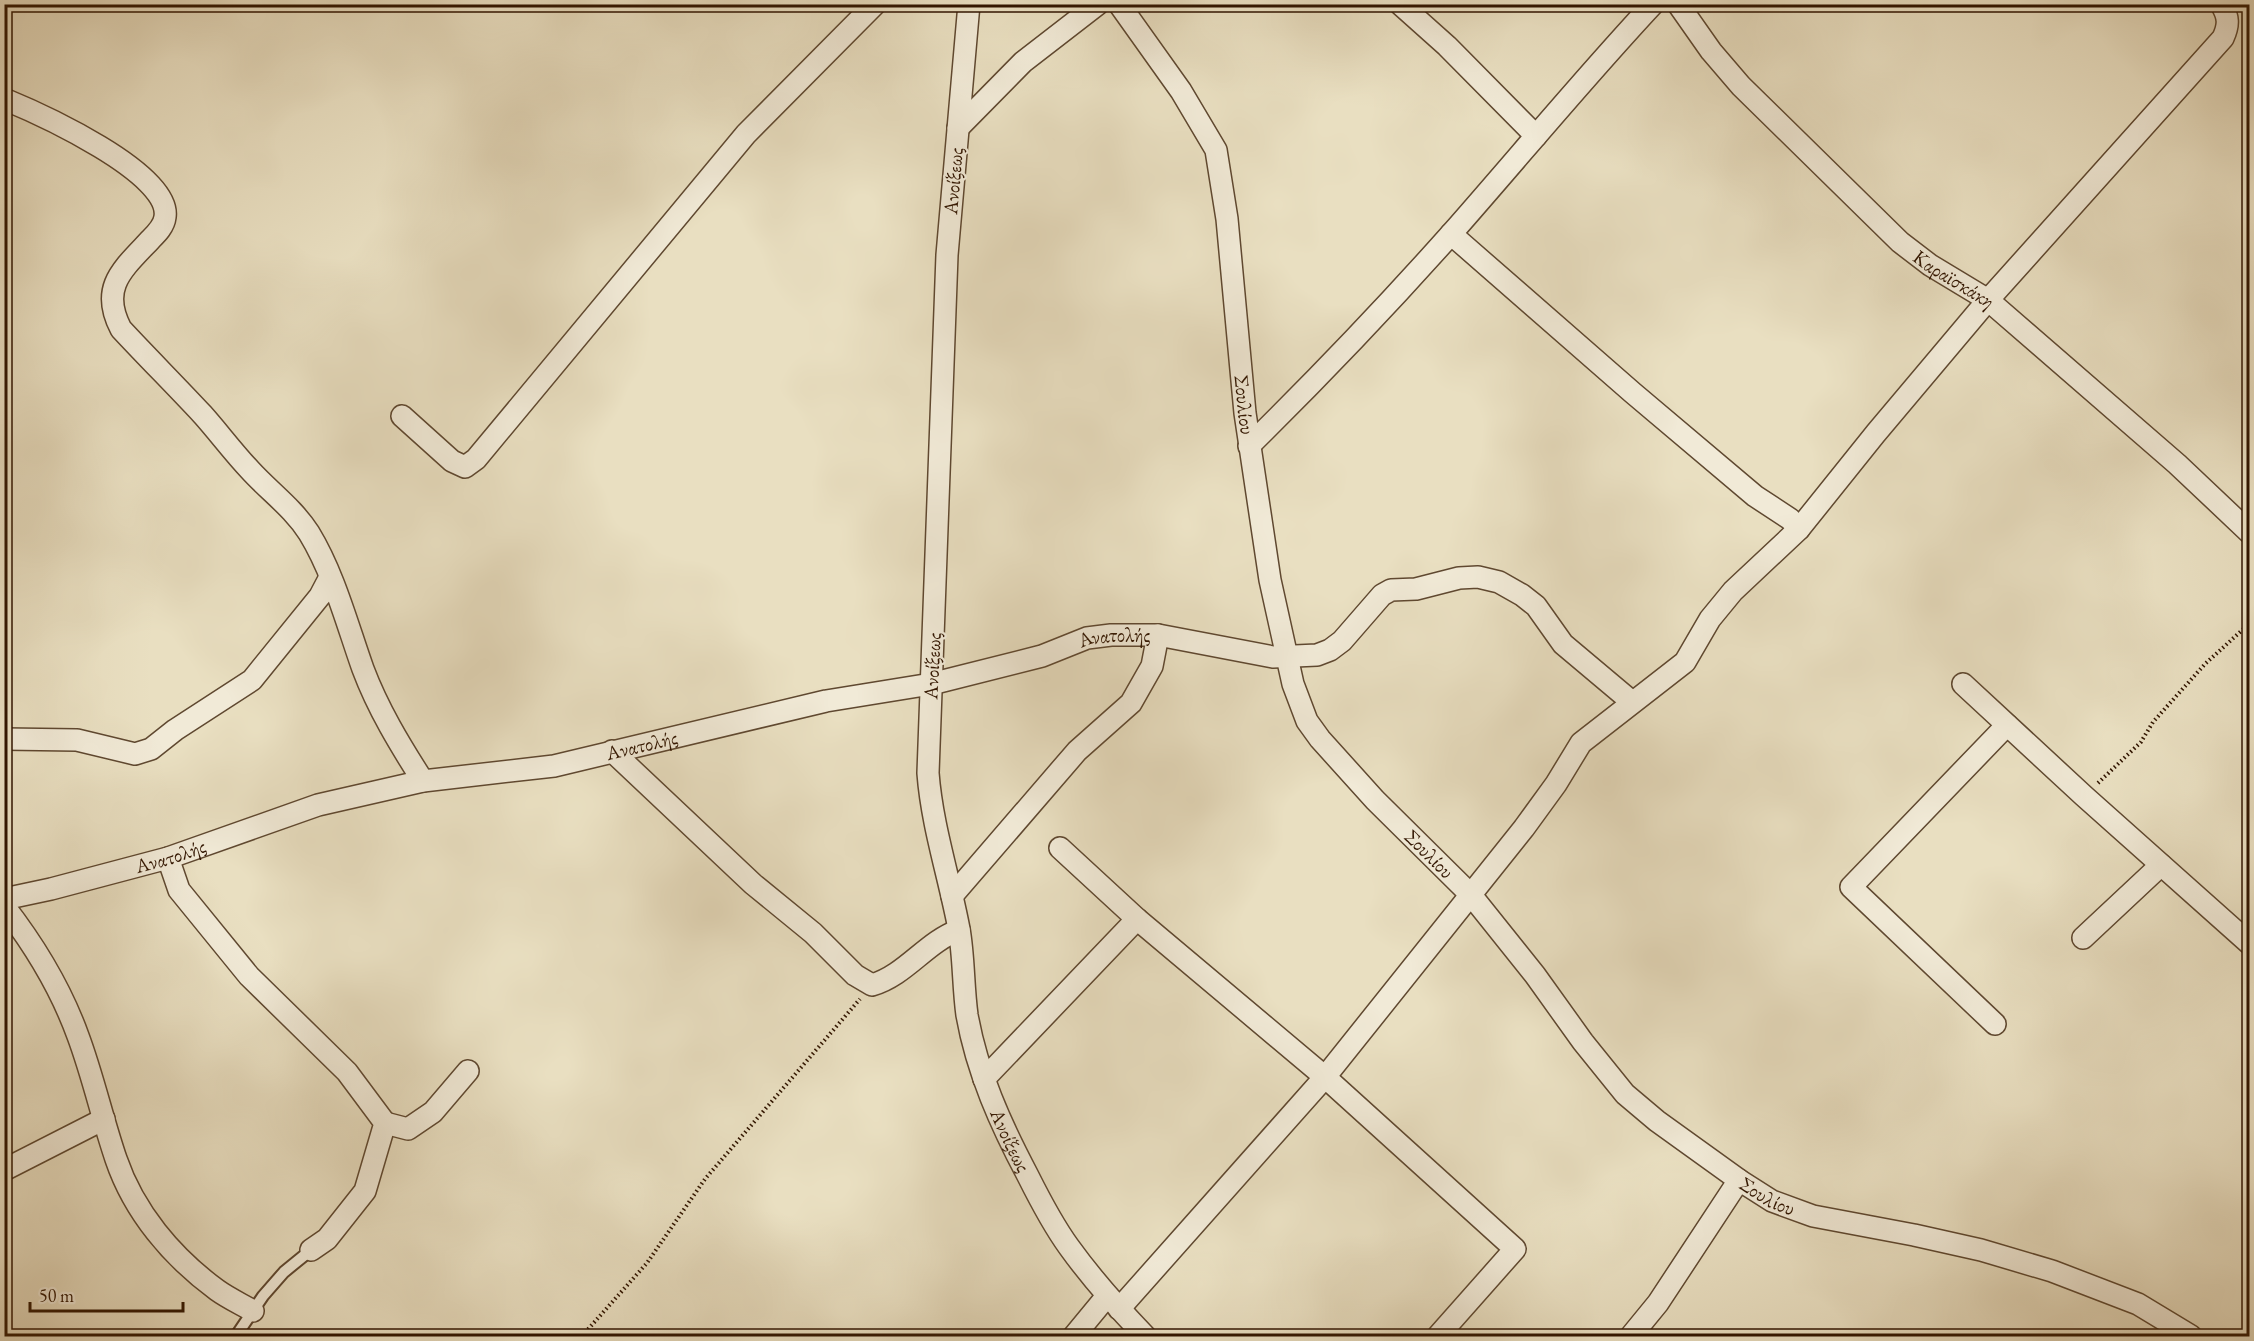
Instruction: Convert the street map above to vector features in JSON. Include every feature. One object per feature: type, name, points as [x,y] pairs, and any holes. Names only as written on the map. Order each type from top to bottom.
[{"type":"street","points":[[402,416],[452,461],[465,468],[476,459],[746,134],[875,4]]},
{"type":"street","points":[[958,128],[969,4]]},
{"type":"street","name":"Ανοίξεως","points":[[1098,4],[1023,62],[958,128],[947,255],[928,773],[937,835],[959,930],[968,1015],[984,1078],[996,1112],[1046,1211],[1067,1245],[1113,1302],[1145,1336]]},
{"type":"street","name":"Σουλίου","points":[[1119,4],[1181,91],[1216,150],[1227,219],[1234,306],[1250,446],[1270,580],[1286,657],[1299,701],[1307,721],[1320,739],[1368,792],[1471,895],[1535,975],[1624,1094],[1738,1180],[1772,1200],[1813,1216],[1981,1250],[2052,1271],[2138,1304],[2191,1336]]},
{"type":"street","points":[[1400,4],[1447,46],[1536,136]]},
{"type":"street","points":[[1250,446],[1364,330],[1653,4]]},
{"type":"street","name":"Καραϊσκάκη","points":[[1678,4],[1711,51],[1741,86],[1900,242],[1930,265],[1988,300],[2177,464],[2250,533]]},
{"type":"street","points":[[1074,1336],[1113,1302],[1325,1077],[1471,895],[1556,784],[1581,743],[1685,662],[1710,619],[1733,591],[1799,529],[1988,300],[2223,38],[2229,27],[2221,4]]},
{"type":"street","points":[[4,99],[48,117],[96,144],[145,180],[158,194],[165,209],[165,217],[157,233],[133,258],[114,283],[111,305],[114,316],[121,329],[203,415],[250,470],[295,513],[318,548],[381,710],[394,736],[423,781]]},
{"type":"street","points":[[1451,234],[1633,393],[1755,496],[1790,519],[1799,529]]},
{"type":"street","points":[[4,739],[77,740],[135,754],[151,749],[175,730],[252,680],[320,596],[330,577]]},
{"type":"street","name":"Ανατολής","points":[[4,899],[168,858],[318,805],[423,781],[554,766],[826,701],[931,684],[1042,656],[1087,638],[1111,635],[1158,635],[1248,653],[1286,657],[1317,655],[1335,647],[1351,633],[1387,591],[1416,589],[1459,578],[1478,577],[1508,586],[1536,606],[1563,644],[1632,702]]},
{"type":"street","points":[[952,896],[1077,751],[1131,703],[1152,666],[1158,635]]},
{"type":"street","points":[[1964,684],[2084,796],[2250,944]]},
{"type":"street","points":[[1995,1024],[1851,887],[2007,725]]},
{"type":"street","points":[[612,751],[753,884],[813,933],[855,975],[872,985],[888,980],[932,943],[959,930]]},
{"type":"street","points":[[1060,848],[1137,919],[1325,1077],[1515,1249],[1438,1336]]},
{"type":"street","points":[[168,858],[179,890],[193,908],[249,976],[347,1072],[385,1123],[408,1129],[433,1112],[468,1071]]},
{"type":"street","points":[[2083,938],[2161,865]]},
{"type":"street","points":[[4,906],[35,949],[65,1005],[78,1035],[123,1178],[133,1197],[156,1232],[171,1248],[218,1291],[253,1311]]},
{"type":"street","points":[[984,1078],[1137,919]]},
{"type":"street","points":[[4,1170],[104,1119]]},
{"type":"street","points":[[311,1250],[327,1239],[365,1191],[385,1123]]},
{"type":"street","points":[[1631,1336],[1658,1303],[1738,1180]]},
{"type":"lane","points":[[236,1336],[284,1272],[311,1250]]},
{"type":"path","points":[[2084,796],[2129,756],[2153,722],[2205,664],[2250,623]]},
{"type":"path","points":[[582,1336],[647,1263],[705,1179],[872,985]]}]
